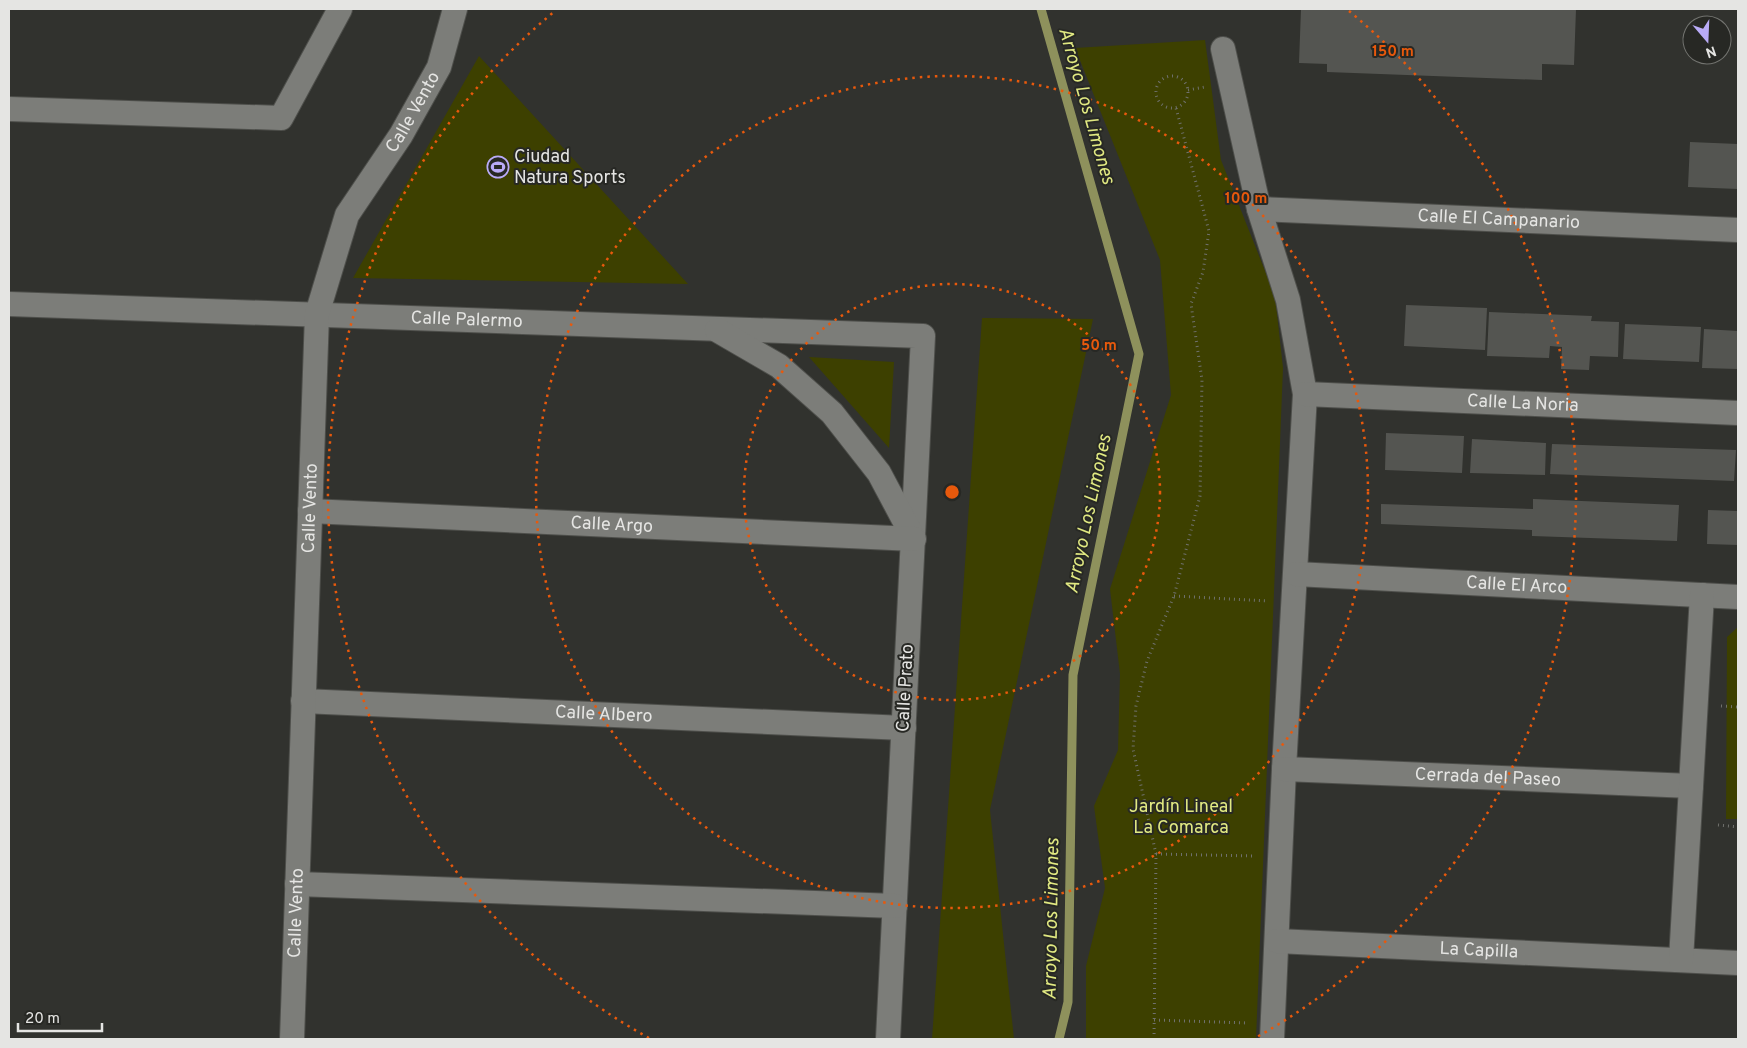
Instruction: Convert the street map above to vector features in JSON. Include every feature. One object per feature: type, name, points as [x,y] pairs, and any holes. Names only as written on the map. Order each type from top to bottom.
[{"type":"street","points":[[9,109],[281,118],[340,9]]},
{"type":"street","name":"Calle Vento","points":[[292,1039],[317,314],[347,215],[401,135],[439,67],[456,9]]},
{"type":"street","points":[[1223,49],[1259,210],[1288,300],[1305,394],[1284,769],[1272,1039]]},
{"type":"street","name":"Calle El Campanario","points":[[1259,210],[1738,230]]},
{"type":"street","name":"Calle Palermo","points":[[9,304],[923,336]]},
{"type":"street","points":[[715,328],[779,366],[832,413],[879,472],[914,539]]},
{"type":"street","name":"Calle Prato","points":[[888,1039],[923,336]]},
{"type":"street","name":"Calle La Noria","points":[[1305,394],[1738,413]]},
{"type":"street","name":"Calle Argo","points":[[310,511],[914,539]]},
{"type":"street","name":"Calle El Arco","points":[[1296,574],[1738,597]]},
{"type":"street","points":[[1680,960],[1702,595]]},
{"type":"street","name":"Calle Albero","points":[[304,701],[904,728]]},
{"type":"street","name":"Cerrada del Paseo","points":[[1284,769],[1691,786]]},
{"type":"street","points":[[297,884],[895,906]]},
{"type":"street","name":"La Capilla","points":[[1277,941],[1738,963]]},
{"type":"path","points":[[1174,76],[1184,81],[1188,90],[1184,103],[1176,108],[1165,107],[1157,100],[1157,85],[1164,78],[1174,76]]},
{"type":"path","points":[[1188,90],[1207,87]]},
{"type":"path","points":[[1154,1039],[1156,854],[1133,749],[1136,706],[1147,661],[1174,596],[1200,496],[1202,380],[1191,304],[1203,272],[1209,231],[1176,108]]},
{"type":"path","points":[[1174,596],[1269,601]]},
{"type":"path","points":[[1721,706],[1738,707]]},
{"type":"path","points":[[1718,825],[1738,827]]},
{"type":"path","points":[[1156,854],[1259,856]]},
{"type":"path","points":[[1154,1020],[1251,1023]]},
{"type":"green space","name":"Jardín Lineal La Comarca","points":[[1205,40],[1221,160],[1275,296],[1283,368],[1256,1039],[1086,1039],[1086,966],[1105,888],[1094,806],[1118,750],[1120,674],[1110,589],[1171,395],[1160,260],[1075,48]]},
{"type":"green space","name":"Ciudad Natura Sports","points":[[479,56],[688,284],[353,278]]},
{"type":"green space","points":[[982,318],[1093,319],[990,810],[1014,1039],[932,1039]]},
{"type":"green space","points":[[809,357],[894,362],[889,448]]},
{"type":"green space","points":[[1738,627],[1738,819],[1726,819],[1727,637]]},
{"type":"building","points":[[1301,9],[1576,9],[1574,65],[1542,64],[1542,80],[1327,72],[1327,64],[1299,63]]},
{"type":"building","points":[[1690,142],[1738,144],[1738,189],[1688,187]]},
{"type":"building","points":[[1406,305],[1487,308],[1485,350],[1404,346]]},
{"type":"building","points":[[1489,312],[1592,316],[1591,321],[1619,322],[1618,357],[1590,356],[1589,370],[1561,369],[1562,347],[1550,346],[1549,358],[1487,356]]},
{"type":"building","points":[[1625,324],[1701,327],[1699,362],[1623,359]]},
{"type":"building","points":[[1704,329],[1738,331],[1738,369],[1702,368]]},
{"type":"building","points":[[1386,433],[1464,436],[1462,473],[1385,470]]},
{"type":"building","points":[[1472,439],[1546,443],[1545,475],[1470,473]]},
{"type":"building","points":[[1552,444],[1736,450],[1734,481],[1550,474]]},
{"type":"building","points":[[1533,499],[1679,505],[1677,541],[1532,536],[1532,530],[1381,524],[1381,504],[1533,509]]},
{"type":"building","points":[[1708,510],[1738,511],[1738,545],[1707,544]]},
{"type":"waterway","name":"Arroyo Los Limones","points":[[1041,9],[1139,354],[1073,675],[1068,1002],[1059,1039]]},
{"type":"place","name":"Ciudad Natura Sports","points":[[498,167]]}]
